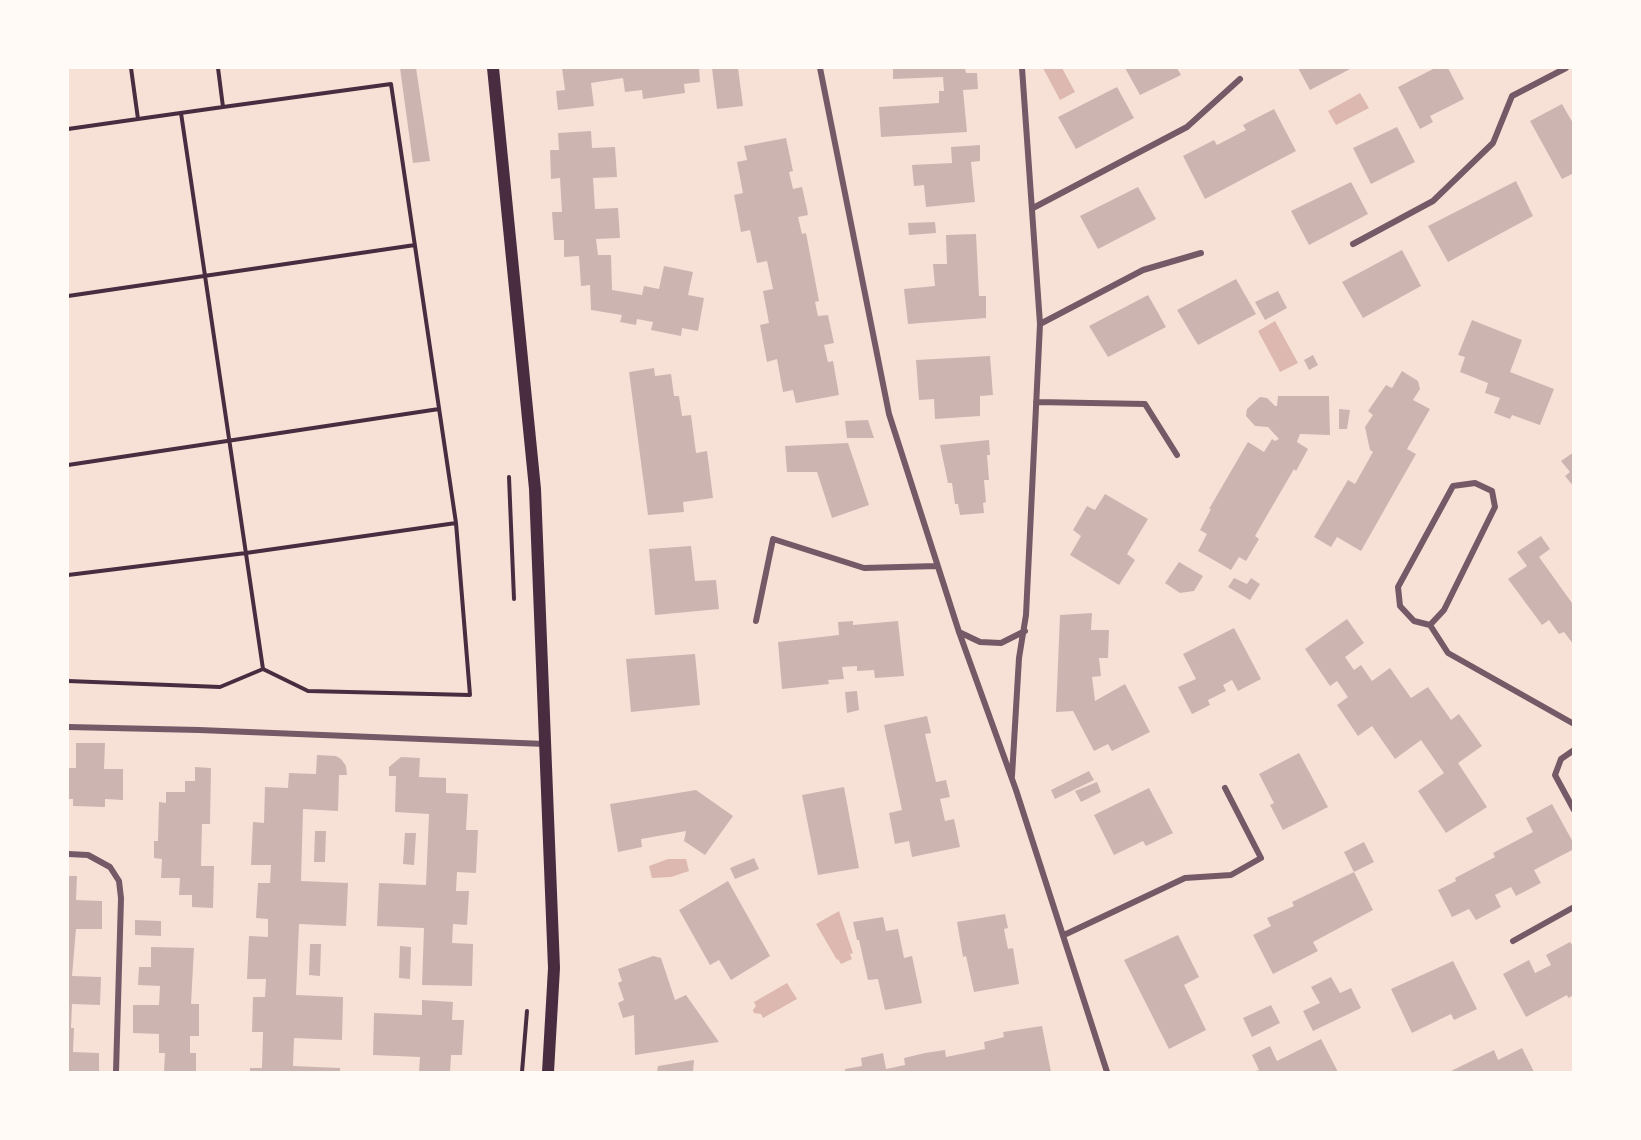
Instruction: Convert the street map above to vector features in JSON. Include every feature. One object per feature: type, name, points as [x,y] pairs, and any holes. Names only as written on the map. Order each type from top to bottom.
[{"type":"main road","points":[[493,68],[535,489],[554,968],[548,1072]]},
{"type":"street","points":[[820,68],[889,414],[959,632],[1012,779],[1064,935],[1107,1072]]},
{"type":"street","points":[[1012,779],[1019,658],[1025,631],[1040,324],[1022,68]]},
{"type":"street","points":[[1353,244],[1432,201],[1493,143],[1512,96],[1566,68]]},
{"type":"street","points":[[1033,208],[1187,127],[1240,79]]},
{"type":"street","points":[[1040,324],[1143,270],[1201,253]]},
{"type":"street","points":[[1036,402],[1145,404],[1177,455]]},
{"type":"street","points":[[1430,625],[1444,610],[1495,507],[1492,491],[1474,483],[1453,486],[1398,586],[1400,606],[1414,621],[1430,625],[1448,653],[1574,724]]},
{"type":"street","points":[[756,621],[773,538],[864,568],[937,566]]},
{"type":"street","points":[[959,632],[980,642],[1001,643],[1025,631]]},
{"type":"street","points":[[68,727],[546,744]]},
{"type":"street","points":[[1574,750],[1561,759],[1555,775],[1574,810]]},
{"type":"street","points":[[1064,935],[1185,878],[1231,875],[1261,858],[1225,788]]},
{"type":"street","points":[[68,854],[88,855],[110,867],[119,881],[121,898],[116,1072]]},
{"type":"street","points":[[1513,941],[1574,907]]},
{"type":"path","points":[[131,68],[138,119]]},
{"type":"path","points":[[218,68],[224,107]]},
{"type":"path","points":[[68,129],[391,84],[456,523],[470,695],[308,691],[263,669],[220,687],[68,681]]},
{"type":"path","points":[[181,113],[263,669]]},
{"type":"path","points":[[68,296],[415,245]]},
{"type":"path","points":[[68,465],[439,410]]},
{"type":"path","points":[[509,469],[514,600]]},
{"type":"path","points":[[68,575],[246,553],[456,523]]},
{"type":"path","points":[[522,1072],[527,1006]]},
{"type":"shaded area","points":[[1043,68],[1062,68],[1075,92],[1060,100]]},
{"type":"shaded area","points":[[1360,93],[1369,108],[1336,125],[1328,111]]},
{"type":"shaded area","points":[[1275,321],[1298,363],[1280,372],[1258,331]]},
{"type":"shaded area","points":[[668,859],[686,859],[689,871],[671,877],[652,878],[649,866]]},
{"type":"shaded area","points":[[839,911],[853,953],[850,954],[852,959],[841,964],[816,924]]},
{"type":"shaded area","points":[[787,983],[797,999],[763,1018],[761,1014],[754,1013],[756,1006],[754,1002]]},
{"type":"building","points":[[400,68],[416,68],[430,161],[413,163]]},
{"type":"building","points":[[562,68],[699,68],[700,82],[684,84],[685,93],[643,99],[642,90],[625,92],[623,78],[591,83],[594,106],[558,110],[556,91],[565,90]]},
{"type":"building","points":[[712,68],[738,68],[743,106],[717,109]]},
{"type":"building","points":[[893,68],[965,68],[966,73],[977,73],[978,89],[963,90],[967,132],[881,137],[879,107],[939,103],[939,91],[944,91],[943,77],[893,79]]},
{"type":"building","points":[[1125,68],[1177,68],[1181,75],[1140,95]]},
{"type":"building","points":[[1298,68],[1352,68],[1310,90]]},
{"type":"building","points":[[1435,68],[1448,68],[1464,99],[1430,116],[1433,122],[1420,129],[1398,87]]},
{"type":"building","points":[[1117,87],[1134,118],[1076,149],[1058,117]]},
{"type":"building","points":[[1562,104],[1574,125],[1574,173],[1562,179],[1530,121]]},
{"type":"building","points":[[1274,109],[1296,151],[1205,199],[1183,156],[1214,140],[1217,145],[1246,130],[1243,125]]},
{"type":"building","points":[[1397,127],[1415,162],[1371,184],[1353,148]]},
{"type":"building","points":[[591,131],[592,148],[615,147],[617,177],[593,178],[595,209],[618,208],[620,238],[596,239],[598,255],[611,255],[612,290],[642,295],[644,286],[659,289],[664,266],[693,272],[688,295],[704,298],[698,331],[682,328],[681,336],[651,330],[653,322],[637,319],[636,325],[620,322],[622,315],[591,310],[590,285],[581,286],[579,256],[564,257],[564,240],[554,240],[552,212],[562,212],[560,178],[551,179],[550,150],[559,150],[558,133]]},
{"type":"building","points":[[786,138],[793,171],[789,172],[793,189],[802,187],[807,209],[808,215],[798,217],[802,234],[806,233],[819,301],[815,302],[818,316],[828,315],[834,343],[824,345],[828,362],[833,361],[839,395],[796,403],[793,390],[783,392],[777,359],[767,362],[760,325],[769,323],[763,291],[773,289],[767,261],[757,263],[750,230],[741,232],[734,195],[743,193],[737,162],[747,160],[744,146]]},
{"type":"building","points":[[980,145],[980,161],[971,162],[975,202],[926,207],[924,185],[914,186],[912,165],[952,163],[951,147]]},
{"type":"building","points":[[1516,181],[1533,216],[1448,262],[1428,226]]},
{"type":"building","points":[[1351,182],[1368,214],[1309,245],[1291,211]]},
{"type":"building","points":[[1138,187],[1156,219],[1098,249],[1080,216]]},
{"type":"building","points":[[935,222],[936,233],[909,235],[908,223]]},
{"type":"building","points":[[976,234],[979,296],[986,296],[986,318],[908,324],[904,289],[935,286],[933,264],[947,264],[946,235]]},
{"type":"building","points":[[1402,250],[1421,286],[1363,318],[1342,282]]},
{"type":"building","points":[[1236,279],[1256,314],[1198,345],[1177,310]]},
{"type":"building","points":[[1278,291],[1287,308],[1265,320],[1255,302]]},
{"type":"building","points":[[1148,295],[1166,327],[1108,357],[1089,326]]},
{"type":"building","points":[[1472,320],[1522,340],[1510,372],[1554,389],[1540,425],[1512,415],[1510,419],[1494,413],[1500,398],[1485,393],[1488,383],[1460,372],[1465,357],[1458,355]]},
{"type":"building","points":[[1313,355],[1318,365],[1309,370],[1304,360]]},
{"type":"building","points":[[990,356],[993,395],[980,396],[980,416],[935,419],[934,399],[919,400],[916,360]]},
{"type":"building","points":[[654,368],[655,376],[671,374],[674,396],[679,396],[682,416],[691,415],[696,453],[707,451],[713,498],[683,502],[684,512],[648,515],[629,372]]},
{"type":"building","points":[[1402,371],[1418,381],[1420,389],[1413,400],[1430,409],[1407,449],[1416,454],[1361,551],[1337,537],[1331,547],[1314,537],[1348,480],[1355,484],[1373,452],[1370,450],[1365,427],[1373,415],[1368,411],[1386,385],[1392,388]]},
{"type":"building","points":[[1278,396],[1329,396],[1330,435],[1300,434],[1297,442],[1308,449],[1255,536],[1259,539],[1246,561],[1239,557],[1231,570],[1198,551],[1207,534],[1200,530],[1211,509],[1209,509],[1248,442],[1264,452],[1272,439],[1275,441],[1279,439],[1268,427],[1255,426],[1246,416],[1247,409],[1260,397],[1267,398],[1277,406]]},
{"type":"building","points":[[1339,409],[1350,410],[1347,429],[1339,429]]},
{"type":"building","points":[[868,420],[874,438],[847,438],[845,421]]},
{"type":"building","points":[[989,440],[990,455],[987,455],[989,480],[984,480],[986,502],[983,503],[984,513],[960,515],[958,504],[955,504],[952,483],[948,483],[940,445]]},
{"type":"building","points":[[848,443],[869,505],[832,518],[817,472],[787,472],[785,446]]},
{"type":"building","points":[[1574,452],[1574,487],[1565,476],[1570,472],[1561,461]]},
{"type":"building","points":[[1105,494],[1148,519],[1127,554],[1135,560],[1119,585],[1070,555],[1081,536],[1073,530],[1087,506],[1095,510]]},
{"type":"building","points":[[1541,536],[1550,549],[1539,557],[1572,603],[1574,602],[1574,645],[1564,632],[1559,634],[1549,620],[1542,625],[1508,579],[1527,566],[1517,552]]},
{"type":"building","points":[[691,546],[695,581],[716,580],[719,609],[655,615],[649,549]]},
{"type":"building","points":[[1179,562],[1203,576],[1194,591],[1180,593],[1165,583]]},
{"type":"building","points":[[1234,578],[1247,584],[1251,578],[1260,584],[1250,600],[1228,587]]},
{"type":"building","points":[[1092,613],[1091,630],[1109,630],[1108,658],[1099,658],[1101,676],[1092,677],[1095,701],[1125,684],[1150,732],[1112,751],[1108,744],[1094,751],[1073,711],[1056,712],[1060,615]]},
{"type":"building","points":[[1347,619],[1364,643],[1345,657],[1354,670],[1361,665],[1372,681],[1390,668],[1411,698],[1428,687],[1451,720],[1459,714],[1482,746],[1458,763],[1487,807],[1446,833],[1418,791],[1444,773],[1421,740],[1395,759],[1372,726],[1358,736],[1337,705],[1348,697],[1337,681],[1330,686],[1305,649]]},
{"type":"building","points":[[853,621],[853,625],[898,621],[904,676],[875,678],[874,670],[857,671],[857,666],[842,667],[844,679],[828,680],[829,684],[782,689],[778,642],[839,635],[838,622]]},
{"type":"building","points":[[1234,628],[1261,679],[1238,691],[1232,680],[1223,685],[1226,691],[1208,700],[1210,705],[1192,714],[1178,687],[1196,679],[1183,654]]},
{"type":"building","points":[[695,654],[700,705],[631,712],[626,659]]},
{"type":"building","points":[[857,691],[859,710],[847,713],[845,692]]},
{"type":"building","points":[[927,716],[931,733],[925,734],[936,782],[946,780],[950,797],[940,799],[945,821],[954,819],[960,847],[912,857],[909,841],[895,844],[889,813],[902,810],[884,725]]},
{"type":"building","points":[[76,743],[105,743],[104,769],[123,769],[123,800],[105,799],[105,807],[73,806],[73,799],[68,799],[68,768],[76,768]]},
{"type":"building","points":[[1299,753],[1328,807],[1283,830],[1270,805],[1274,803],[1259,774]]},
{"type":"building","points":[[317,755],[336,756],[341,759],[346,766],[347,775],[339,775],[338,811],[303,809],[301,881],[348,883],[346,926],[299,924],[296,995],[343,997],[342,1040],[294,1038],[293,1066],[340,1068],[340,1072],[250,1072],[250,1068],[262,1068],[263,1032],[252,1032],[253,997],[265,997],[266,979],[247,979],[249,936],[268,937],[268,919],[256,918],[258,883],[270,883],[271,865],[251,865],[253,822],[264,823],[265,787],[288,788],[289,773],[316,774]]},
{"type":"building","points":[[401,757],[420,758],[419,777],[446,778],[446,793],[468,794],[466,830],[478,830],[476,873],[457,872],[456,891],[469,891],[467,925],[453,924],[452,943],[473,944],[472,986],[422,985],[424,928],[377,926],[379,883],[426,885],[429,814],[395,812],[396,776],[389,776],[389,767]]},
{"type":"building","points":[[195,767],[211,768],[210,824],[202,824],[201,866],[214,866],[213,908],[192,907],[192,895],[179,895],[180,878],[161,878],[162,859],[154,858],[154,841],[158,841],[159,802],[166,803],[166,792],[185,792],[185,781],[195,781]]},
{"type":"building","points":[[1089,771],[1094,780],[1055,799],[1051,790]]},
{"type":"building","points":[[1097,782],[1101,792],[1081,802],[1075,791]]},
{"type":"building","points":[[844,787],[859,868],[818,875],[802,795]]},
{"type":"building","points":[[1149,788],[1173,833],[1146,846],[1143,841],[1114,855],[1094,815]]},
{"type":"building","points":[[696,790],[733,816],[705,855],[684,841],[686,831],[641,839],[642,847],[618,852],[610,804]]},
{"type":"building","points":[[1552,804],[1574,844],[1574,849],[1534,870],[1541,883],[1516,896],[1511,887],[1495,895],[1501,907],[1476,920],[1469,909],[1452,917],[1438,890],[1456,881],[1455,878],[1495,857],[1493,853],[1533,832],[1526,818]]},
{"type":"building","points":[[315,831],[326,831],[325,862],[314,862]]},
{"type":"building","points":[[405,833],[416,833],[414,865],[403,864]]},
{"type":"building","points":[[1364,842],[1374,862],[1354,872],[1344,852]]},
{"type":"building","points":[[754,858],[759,869],[735,879],[730,868]]},
{"type":"building","points":[[1354,872],[1373,910],[1313,942],[1318,951],[1273,974],[1253,935],[1271,926],[1267,918],[1294,906],[1292,902]]},
{"type":"building","points":[[68,876],[77,876],[76,900],[102,901],[102,929],[76,929],[72,976],[101,977],[100,1005],[72,1004],[71,1028],[74,1028],[73,1052],[99,1053],[99,1072],[68,1072]]},
{"type":"building","points":[[728,881],[770,956],[731,980],[719,960],[710,965],[679,910]]},
{"type":"building","points":[[1005,914],[1008,928],[1004,929],[1008,949],[1013,948],[1019,984],[974,992],[966,956],[963,957],[957,922]]},
{"type":"building","points":[[883,917],[886,931],[898,929],[904,958],[912,956],[922,1003],[885,1010],[878,979],[868,980],[853,922]]},
{"type":"building","points":[[135,920],[161,921],[161,936],[135,935]]},
{"type":"building","points":[[1178,935],[1199,977],[1184,985],[1206,1030],[1169,1049],[1124,960]]},
{"type":"building","points":[[1570,942],[1574,948],[1574,995],[1568,998],[1567,995],[1526,1017],[1503,974],[1529,960],[1535,973],[1551,965],[1546,955]]},
{"type":"building","points":[[310,944],[321,944],[320,976],[309,975]]},
{"type":"building","points":[[400,946],[411,947],[410,979],[399,978]]},
{"type":"building","points":[[151,947],[194,948],[191,1004],[199,1004],[199,1036],[190,1036],[190,1053],[196,1053],[196,1072],[164,1072],[165,1053],[159,1053],[159,1034],[133,1033],[133,1005],[159,1005],[160,986],[138,985],[139,967],[151,967]]},
{"type":"building","points":[[653,956],[661,958],[675,1000],[686,995],[719,1042],[635,1055],[634,1015],[623,1018],[618,1003],[624,1000],[618,983],[622,981],[618,969]]},
{"type":"building","points":[[1453,961],[1477,1009],[1454,1020],[1451,1014],[1412,1033],[1391,989]]},
{"type":"building","points":[[1331,977],[1340,993],[1351,988],[1361,1008],[1313,1031],[1303,1011],[1320,1003],[1311,987]]},
{"type":"building","points":[[422,1000],[453,1002],[452,1020],[464,1020],[462,1055],[451,1055],[450,1072],[419,1072],[420,1057],[373,1055],[374,1013],[422,1015]]},
{"type":"building","points":[[1271,1005],[1280,1023],[1252,1037],[1243,1018]]},
{"type":"building","points":[[1042,1026],[1051,1072],[845,1072],[845,1069],[862,1066],[861,1058],[883,1053],[886,1069],[905,1065],[904,1058],[925,1053],[945,1050],[946,1057],[985,1049],[984,1042],[1004,1037],[1003,1032]]},
{"type":"building","points":[[1321,1039],[1338,1072],[1253,1072],[1259,1070],[1252,1055],[1270,1046],[1277,1061]]},
{"type":"building","points":[[1522,1048],[1534,1072],[1449,1072],[1494,1050],[1498,1060]]},
{"type":"building","points":[[694,1060],[693,1072],[657,1072],[658,1066]]}]
